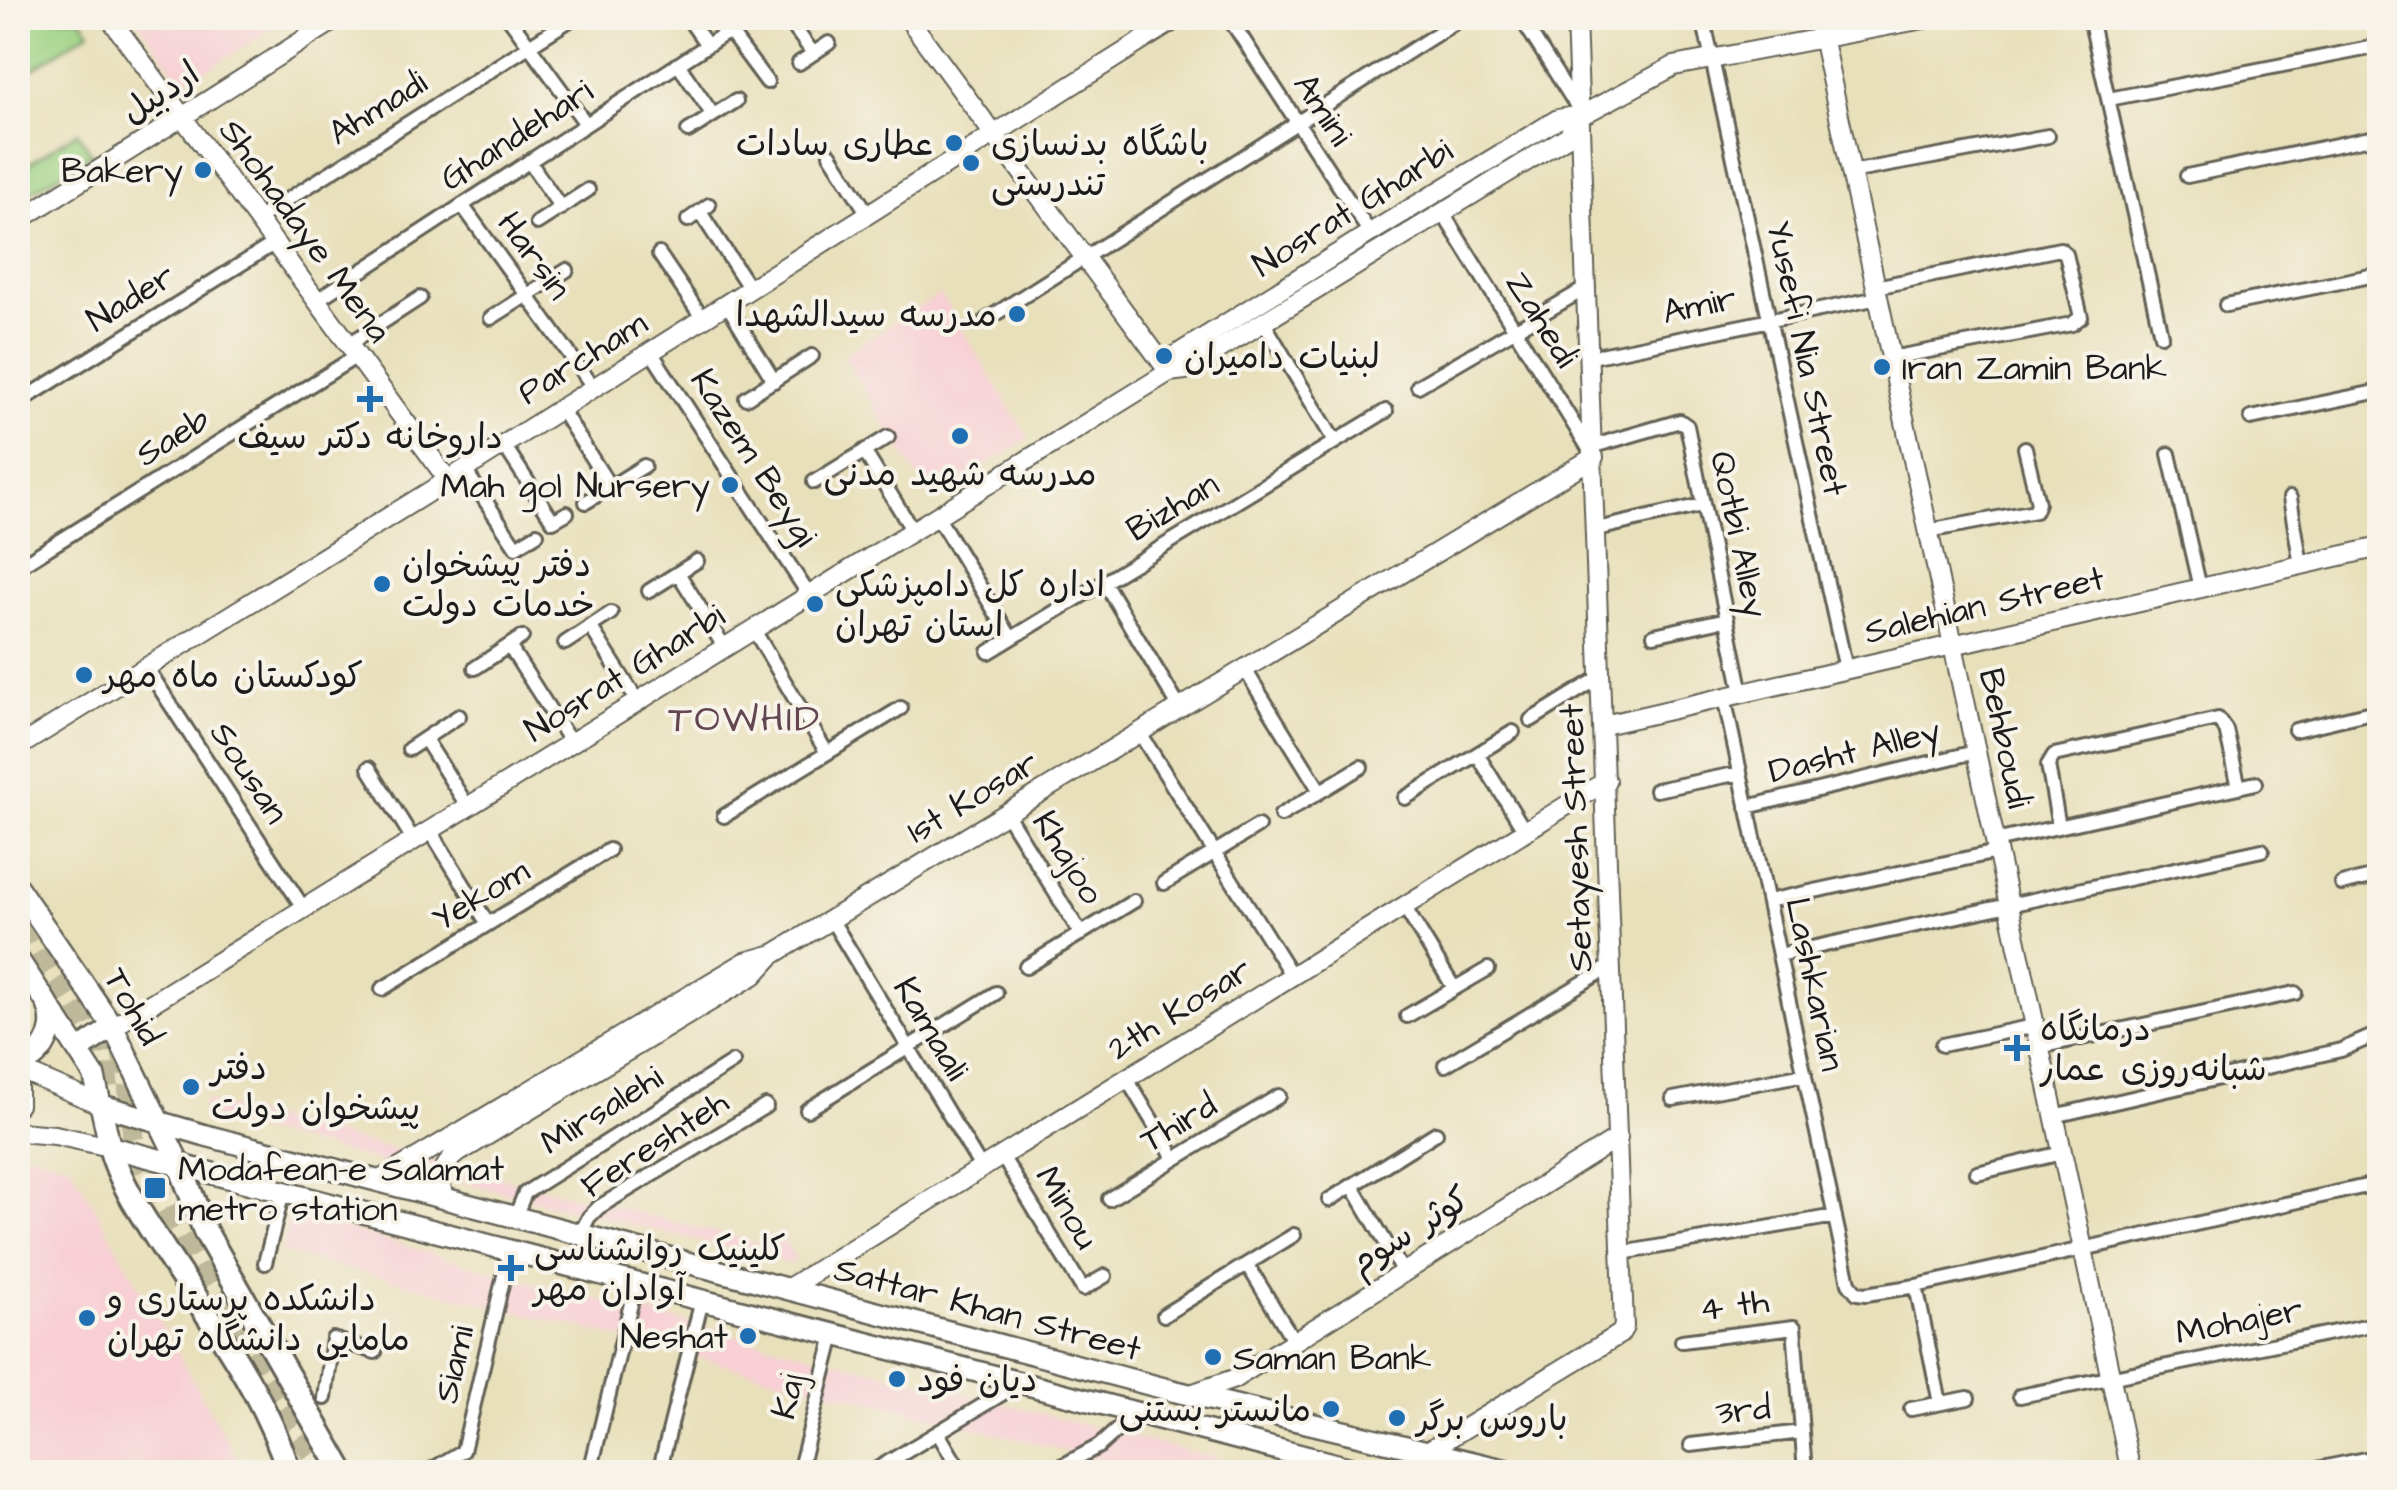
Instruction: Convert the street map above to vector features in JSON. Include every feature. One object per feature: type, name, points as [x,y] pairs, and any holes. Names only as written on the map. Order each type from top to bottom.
[{"type":"highway","points":[[110,1147],[118,1172],[144,1219],[256,1397],[289,1472]]},
{"type":"highway","points":[[180,1165],[205,1231],[344,1472]]},
{"type":"main road","name":"Tohid","points":[[18,888],[113,1027],[180,1165]]},
{"type":"main road","name":"Tohid","points":[[18,958],[94,1076],[110,1147]]},
{"type":"main road","points":[[18,1067],[36,1057],[44,1046],[52,1015],[45,1000]]},
{"type":"main road","points":[[80,1049],[113,1027]]},
{"type":"main road","name":"Sattar Khan Street","points":[[101,1104],[160,1123],[1180,1392],[1513,1472]]},
{"type":"main road","name":"Sattar Khan Street","points":[[110,1147],[1365,1472]]},
{"type":"main road","points":[[408,1224],[416,1191]]},
{"type":"main road","points":[[1166,1421],[1176,1409],[1180,1392]]},
{"type":"main road","points":[[1226,1436],[1212,1424],[1211,1416],[1216,1410],[1237,1405]]},
{"type":"street","name":"Shohadaye Mena","points":[[110,18],[353,350],[457,475]]},
{"type":"street","name":"اردبیل","points":[[18,221],[338,18]]},
{"type":"street","points":[[509,18],[586,124]]},
{"type":"street","name":"Ahmadi","points":[[258,219],[574,18]]},
{"type":"street","points":[[688,18],[707,45]]},
{"type":"street","name":"Ghandehari","points":[[317,300],[749,18]]},
{"type":"street","points":[[788,18],[814,53]]},
{"type":"street","points":[[908,18],[1168,372]]},
{"type":"street","name":"Parcham","points":[[18,747],[457,475],[1178,18]]},
{"type":"street","name":"Amini","points":[[1229,18],[1370,233]]},
{"type":"street","points":[[986,320],[1462,18]]},
{"type":"street","points":[[1520,18],[1582,115]]},
{"type":"street","name":"Setayesh Street","points":[[1429,1450],[1620,1334],[1624,1327],[1576,18]]},
{"type":"street","name":"Yusefi Nia Street","points":[[1704,18],[1846,669]]},
{"type":"street","name":"Behboudi","points":[[1818,18],[2130,1472]]},
{"type":"street","name":"Nosrat Gharbi","points":[[1168,372],[1176,355],[1370,233],[1558,119],[1582,115],[1662,70],[1928,18]]},
{"type":"street","points":[[2090,18],[2161,335]]},
{"type":"street","points":[[729,31],[767,82]]},
{"type":"street","points":[[798,63],[829,42]]},
{"type":"street","points":[[2108,99],[2380,46]]},
{"type":"street","points":[[678,64],[713,115]]},
{"type":"street","points":[[688,131],[736,101]]},
{"type":"street","name":"Nosrat Gharbi","points":[[113,1027],[1168,372],[1185,370],[1568,136],[1582,115]]},
{"type":"street","points":[[1851,172],[2048,136]]},
{"type":"street","points":[[2187,176],[2380,136]]},
{"type":"street","points":[[830,154],[868,214]]},
{"type":"street","points":[[528,162],[560,208]]},
{"type":"street","points":[[538,223],[588,190]]},
{"type":"street","name":"Harsin","points":[[462,205],[594,388]]},
{"type":"street","points":[[699,212],[750,289]]},
{"type":"street","name":"Zahedi","points":[[1442,212],[1594,451]]},
{"type":"street","name":"Nader","points":[[18,403],[275,243]]},
{"type":"street","name":"Amir","points":[[1591,357],[1769,320],[2060,248],[2066,254],[2081,317],[2078,321],[1891,358]]},
{"type":"street","points":[[659,254],[703,319]]},
{"type":"street","points":[[492,318],[567,270]]},
{"type":"street","points":[[2226,306],[2380,274]]},
{"type":"street","points":[[1418,386],[1588,287]]},
{"type":"street","name":"Saeb","points":[[18,567],[353,350],[420,298]]},
{"type":"street","points":[[726,304],[774,381]]},
{"type":"street","points":[[1264,323],[1335,442]]},
{"type":"street","name":"Kazem Beygi","points":[[650,352],[810,595]]},
{"type":"street","points":[[746,398],[812,356]]},
{"type":"street","points":[[2251,418],[2380,391]]},
{"type":"street","points":[[561,409],[610,487]]},
{"type":"street","name":"Bizhan","points":[[989,652],[1386,411]]},
{"type":"street","name":"Qotbi Alley","points":[[1594,451],[1684,422],[1726,619],[1733,695]]},
{"type":"street","points":[[814,482],[888,437]]},
{"type":"street","points":[[504,445],[553,521],[566,513]]},
{"type":"street","points":[[1928,531],[2035,511],[2038,503],[2025,448]]},
{"type":"street","name":"1st Kosar","points":[[378,1181],[746,962],[774,954],[1594,451]]},
{"type":"street","points":[[864,452],[913,531]]},
{"type":"street","points":[[2169,454],[2200,588]]},
{"type":"street","points":[[586,502],[644,466]]},
{"type":"street","points":[[457,475],[516,547],[537,534]]},
{"type":"street","points":[[2290,498],[2302,565]]},
{"type":"street","points":[[1597,529],[1702,505]]},
{"type":"street","points":[[937,516],[1012,638]]},
{"type":"street","name":"Salehian Street","points":[[1604,725],[2380,547]]},
{"type":"street","points":[[649,592],[698,561]]},
{"type":"street","points":[[678,573],[725,648]]},
{"type":"street","points":[[1104,582],[1180,707]]},
{"type":"street","points":[[565,642],[611,613]]},
{"type":"street","points":[[1654,635],[1726,619]]},
{"type":"street","points":[[590,626],[638,702]]},
{"type":"street","points":[[754,630],[828,753]]},
{"type":"street","points":[[475,668],[522,637]]},
{"type":"street","points":[[509,646],[571,743]]},
{"type":"street","name":"Sousan","points":[[146,667],[304,909]]},
{"type":"street","points":[[1244,668],[1320,791]]},
{"type":"street","points":[[1531,720],[1602,676]]},
{"type":"street","name":"Lashkarian","points":[[1733,695],[1740,773],[1850,1283],[1862,1294],[1916,1286]]},
{"type":"street","points":[[724,816],[901,708]]},
{"type":"street","points":[[2295,730],[2380,710]]},
{"type":"street","points":[[408,749],[459,716]]},
{"type":"street","points":[[2060,826],[2048,765],[2054,754],[2218,719],[2226,730],[2239,786]]},
{"type":"street","points":[[1139,732],[1292,976]]},
{"type":"street","points":[[1405,798],[1513,732]]},
{"type":"street","points":[[425,739],[468,807]]},
{"type":"street","name":"Dasht Alley","points":[[1747,806],[1976,752]]},
{"type":"street","points":[[1477,754],[1525,831]]},
{"type":"street","points":[[1281,816],[1360,767]]},
{"type":"street","points":[[369,768],[488,924]]},
{"type":"street","points":[[1656,790],[1740,773]]},
{"type":"street","name":"2th Kosar","points":[[787,1289],[1606,781]]},
{"type":"street","points":[[1768,902],[1996,846],[2060,826],[2256,783]]},
{"type":"street","name":"Khajoo","points":[[1006,812],[1081,934]]},
{"type":"street","points":[[1164,883],[1258,826]]},
{"type":"street","name":"Yekom","points":[[382,989],[609,850]]},
{"type":"street","points":[[1779,955],[2262,850]]},
{"type":"street","points":[[2342,884],[2380,875]]},
{"type":"street","name":"Khajoo","points":[[1026,967],[1134,901]]},
{"type":"street","points":[[1404,906],[1454,988]]},
{"type":"street","name":"Kamaali","points":[[831,919],[982,1169]]},
{"type":"street","points":[[444,1198],[441,1172],[453,1156],[754,974],[774,954]]},
{"type":"street","points":[[1445,1065],[1611,966]]},
{"type":"street","points":[[1407,1016],[1488,969]]},
{"type":"street","points":[[807,1110],[996,993]]},
{"type":"street","points":[[2039,1047],[2295,993]]},
{"type":"street","points":[[1942,1045],[2034,1026]]},
{"type":"street","points":[[2054,1116],[2341,1050],[2380,1033]]},
{"type":"street","name":"Mirsalehi","points":[[515,1217],[525,1192],[733,1062]]},
{"type":"street","points":[[18,1067],[101,1104]]},
{"type":"street","points":[[1673,1099],[1805,1074]]},
{"type":"street","points":[[1127,1078],[1174,1159]]},
{"type":"street","points":[[18,1087],[18,1106]]},
{"type":"street","name":"Third","points":[[1108,1199],[1279,1096]]},
{"type":"street","name":"Fereshteh","points":[[580,1234],[599,1208],[766,1106]]},
{"type":"street","points":[[18,1132],[55,1134],[110,1147]]},
{"type":"street","points":[[1329,1200],[1436,1133]]},
{"type":"street","name":"کوثر سوم","points":[[1180,1392],[1234,1378],[1618,1138]]},
{"type":"street","points":[[1977,1173],[2062,1153]]},
{"type":"street","name":"Minou","points":[[1002,1156],[1083,1289],[1105,1276]]},
{"type":"street","points":[[1352,1185],[1403,1272]]},
{"type":"street","points":[[1940,1403],[1916,1286],[2379,1186]]},
{"type":"street","points":[[266,1263],[283,1192]]},
{"type":"street","points":[[1622,1253],[1835,1216]]},
{"type":"street","points":[[1164,1315],[1294,1235]]},
{"type":"street","name":"Siami","points":[[428,1472],[463,1451],[510,1250]]},
{"type":"street","points":[[1247,1264],[1294,1341]]},
{"type":"street","points":[[590,1472],[636,1283]]},
{"type":"street","points":[[659,1472],[702,1300]]},
{"type":"street","name":"Mohajer","points":[[2020,1396],[2380,1323]]},
{"type":"street","name":"4 th","points":[[1682,1341],[1794,1326],[1802,1432]]},
{"type":"street","name":"Kaj","points":[[799,1472],[834,1334]]},
{"type":"street","points":[[325,1398],[334,1339],[375,1352]]},
{"type":"street","points":[[1234,1378],[1229,1393],[1237,1405]]},
{"type":"street","points":[[872,1472],[1020,1383]]},
{"type":"street","points":[[1911,1409],[1968,1398]]},
{"type":"street","points":[[1052,1472],[1099,1446],[1136,1413]]},
{"type":"street","points":[[1802,1432],[1806,1472]]},
{"type":"street","name":"3rd","points":[[1690,1444],[1802,1432]]},
{"type":"street","points":[[938,1433],[961,1472]]},
{"type":"street","points":[[2302,1472],[2380,1456]]},
{"type":"shaded area","points":[[136,18],[289,18],[195,77],[176,74]]},
{"type":"shaded area","points":[[940,294],[1029,439],[931,498],[843,355]]},
{"type":"shaded area","points":[[204,1101],[760,1244],[778,1232],[796,1258],[791,1264],[221,1122],[203,1111]]},
{"type":"shaded area","name":"دانشکده پرستاری و مامایی دانشگاه تهران","points":[[18,1150],[70,1164],[245,1472],[18,1472]]},
{"type":"shaded area","points":[[290,1212],[514,1278],[1269,1472],[1148,1472],[282,1252]]},
{"type":"green space","points":[[18,18],[80,18],[90,31],[18,79]]},
{"type":"green space","points":[[77,132],[92,154],[18,200],[18,171]]},
{"type":"tunnel","points":[[18,926],[96,1041],[106,1074],[112,1126]]},
{"type":"tunnel","points":[[122,1052],[134,1144],[150,1178],[322,1472]]},
{"type":"place","name":"عطاری سادات","points":[[954,143]]},
{"type":"place","name":"باشگاه بدنسازی تندرستی","points":[[971,163]]},
{"type":"place","name":"Bakery","points":[[203,170]]},
{"type":"place","name":"مدرسه سیدالشهدا","points":[[1017,314]]},
{"type":"place","name":"لبنیات دامیران","points":[[1164,356]]},
{"type":"place","name":"Iran Zamin Bank","points":[[1882,367]]},
{"type":"place","name":"داروخانه دکتر سیف","points":[[370,399]]},
{"type":"place","name":"مدرسه شهید مدنی","points":[[960,436]]},
{"type":"place","name":"Mah gol Nursery","points":[[730,485]]},
{"type":"place","name":"دفتر پیشخوان خدمات دولت","points":[[382,584]]},
{"type":"place","name":"اداره کل دامپزشکی استان تهران","points":[[815,604]]},
{"type":"place","name":"کودکستان ماه مهر","points":[[84,675]]},
{"type":"place","name":"درمانگاه شبانه‌روزی عمار","points":[[2017,1048]]},
{"type":"place","name":"دفتر پیشخوان دولت","points":[[191,1087]]},
{"type":"place","name":"Modafean-e Salamat metro station","points":[[155,1188]]},
{"type":"place","name":"کلینیک روانشناسی آوادان مهر","points":[[511,1268]]},
{"type":"place","name":"دانشکده پرستاری و مامایی دانشگاه تهران","points":[[87,1318]]},
{"type":"place","name":"Neshat","points":[[748,1336]]},
{"type":"place","name":"Saman Bank","points":[[1213,1357]]},
{"type":"place","name":"دیان فود","points":[[897,1379]]},
{"type":"place","name":"مانستر بستنی","points":[[1331,1409]]},
{"type":"place","name":"باروس برگر","points":[[1397,1418]]},
{"type":"district","name":"TOWHID","points":[[745,718]]}]
